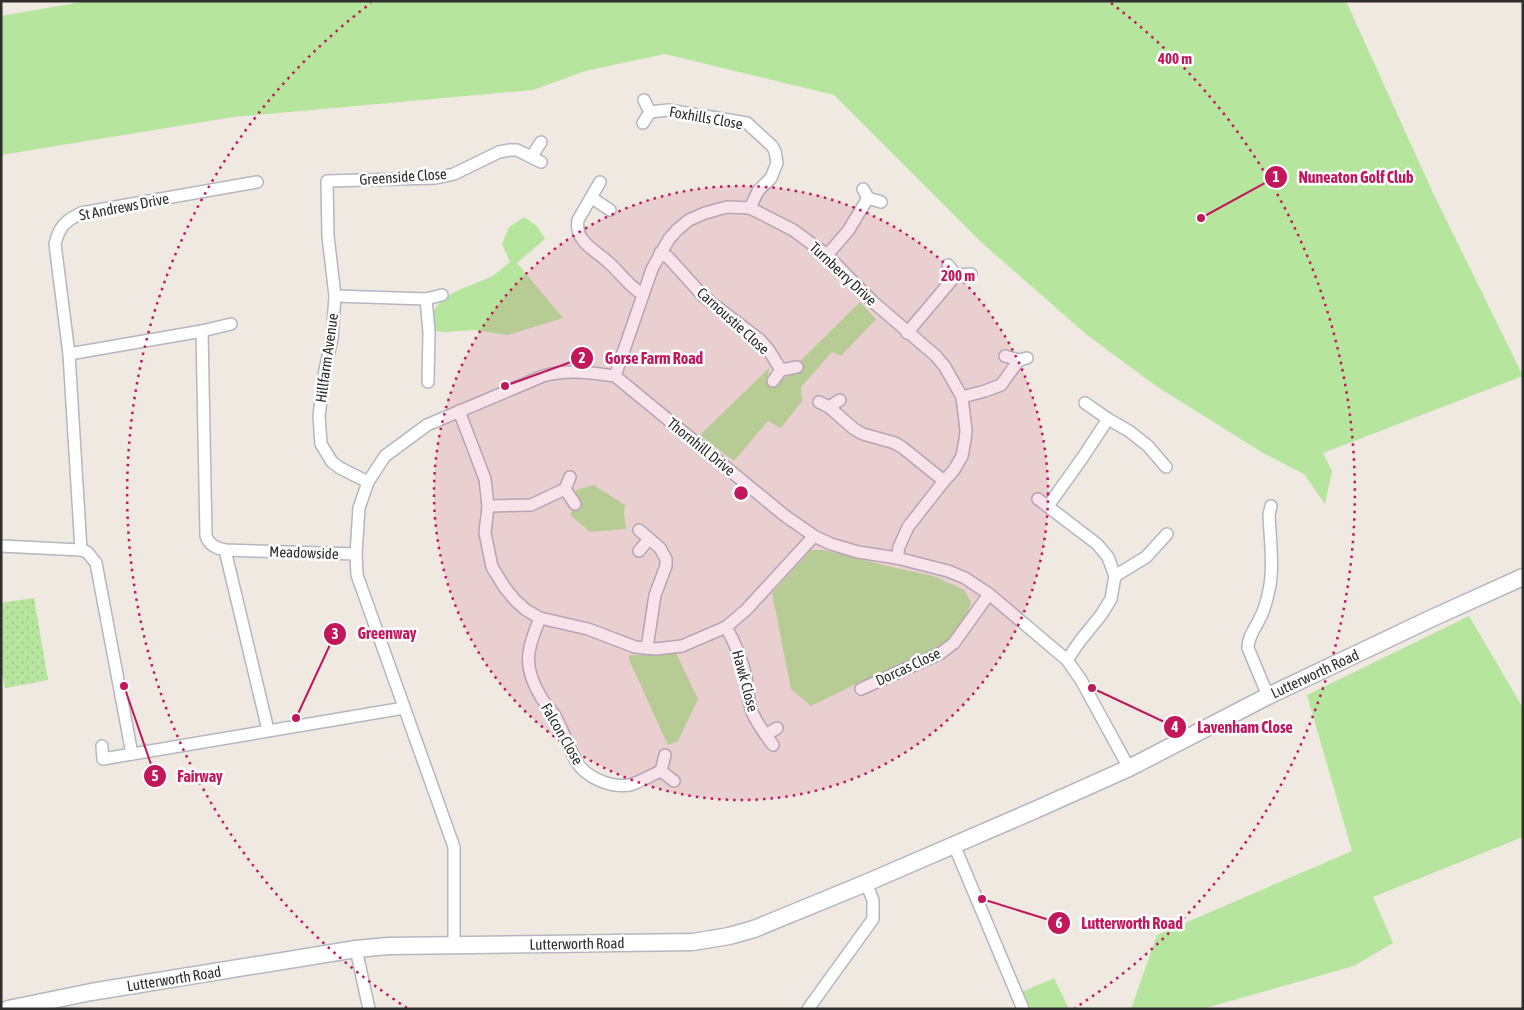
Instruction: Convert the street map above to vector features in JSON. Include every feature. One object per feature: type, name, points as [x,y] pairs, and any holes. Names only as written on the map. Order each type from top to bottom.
[{"type":"main road","name":"Lutterworth Road","points":[[8,1009],[92,992],[356,949],[388,946],[693,942],[729,936],[754,929],[866,883],[1129,768],[1268,696],[1430,618],[1523,577]]},
{"type":"street","name":"Foxhills Close","points":[[644,100],[650,112]]},
{"type":"street","name":"Foxhills Close","points":[[650,112],[668,110],[747,123],[772,146],[777,163],[771,178],[758,191],[750,208]]},
{"type":"street","name":"Foxhills Close","points":[[643,123],[650,112]]},
{"type":"street","name":"Greenside Close","points":[[327,181],[436,178],[454,174],[499,152],[517,150],[537,159],[541,142]]},
{"type":"street","name":"Hillfarm Avenue","points":[[327,181],[328,236],[335,296],[332,338],[325,370],[319,416],[321,444],[332,462],[368,482]]},
{"type":"street","name":"St Andrews Drive","points":[[69,354],[55,244],[62,226],[72,217],[81,213],[257,182]]},
{"type":"street","points":[[600,182],[578,220],[577,226],[583,240],[589,247],[609,262],[619,275],[642,294]]},
{"type":"street","points":[[827,255],[848,231],[865,194],[881,202]]},
{"type":"street","points":[[592,198],[610,210]]},
{"type":"street","name":"Turnberry Drive","points":[[615,376],[652,269],[660,253],[677,230],[704,212],[726,207],[750,208],[793,230],[827,255],[872,302],[936,356],[945,367],[962,397],[966,430],[962,456],[954,470],[944,480],[908,527],[899,547],[897,558]]},
{"type":"street","name":"Carnoustie Close","points":[[660,253],[668,257],[704,297],[759,339],[768,349],[781,370]]},
{"type":"street","points":[[907,333],[952,270],[971,274]]},
{"type":"street","points":[[335,296],[426,299],[442,295]]},
{"type":"street","points":[[426,299],[434,369],[428,382]]},
{"type":"street","points":[[82,550],[69,354],[202,331],[231,324]]},
{"type":"street","points":[[202,331],[206,536],[214,546],[225,550],[268,730]]},
{"type":"street","points":[[962,397],[985,392],[1001,385],[1023,359],[1005,356]]},
{"type":"street","points":[[774,381],[781,370],[797,367]]},
{"type":"street","points":[[356,554],[358,508],[368,482],[385,456],[427,425],[543,376],[557,372],[580,371],[615,376]]},
{"type":"street","name":"Thornhill Drive","points":[[615,376],[784,515],[814,536],[858,552],[897,558],[948,571],[965,578],[989,594],[1067,660],[1081,680],[1129,768]]},
{"type":"street","points":[[840,400],[824,405],[864,434],[895,443],[944,480]]},
{"type":"street","points":[[1085,403],[1129,431],[1148,446],[1161,452],[1166,467]]},
{"type":"street","points":[[458,411],[485,479],[488,506],[485,532],[492,567],[504,588],[526,610],[540,618],[588,629],[635,647],[663,649],[682,646],[726,627],[746,610],[814,536]]},
{"type":"street","points":[[1048,506],[1108,419]]},
{"type":"street","points":[[488,506],[531,505],[565,489],[570,476]]},
{"type":"street","points":[[565,489],[575,504]]},
{"type":"street","points":[[1038,499],[1097,544],[1108,557],[1115,576],[1111,599],[1067,660]]},
{"type":"street","points":[[1266,511],[1271,572],[1270,588],[1260,619],[1250,636],[1248,648],[1268,696]]},
{"type":"street","points":[[639,530],[660,548],[666,559],[666,566],[655,595],[647,648]]},
{"type":"street","points":[[1115,576],[1146,558],[1167,534]]},
{"type":"street","points":[[639,551],[649,539]]},
{"type":"street","points":[[1,546],[82,550],[87,552],[96,563],[132,754]]},
{"type":"street","name":"Meadowside","points":[[225,550],[356,554],[357,575],[454,847],[454,945]]},
{"type":"street","name":"Dorcas Close","points":[[860,689],[941,653],[954,643],[989,594]]},
{"type":"street","name":"Falcon Close","points":[[540,618],[531,640],[528,668],[531,679],[554,716],[577,763],[586,773],[608,784],[632,784],[661,771]]},
{"type":"street","name":"Hawk Close","points":[[726,627],[738,650],[753,713],[773,745]]},
{"type":"street","points":[[102,746],[103,758],[404,708]]},
{"type":"street","points":[[766,735],[777,728]]},
{"type":"street","points":[[665,755],[661,771],[674,782]]},
{"type":"street","points":[[954,845],[1023,1009]]},
{"type":"street","points":[[808,1009],[873,919],[873,900],[866,883]]},
{"type":"street","points":[[356,949],[369,1009]]},
{"type":"green space","points":[[87,1],[1346,1],[1433,193],[1523,376],[1323,453],[1332,471],[1325,504],[1304,474],[1263,453],[1156,386],[1087,335],[981,242],[834,95],[665,54],[585,71],[533,90],[234,117],[1,155],[1,16]]},
{"type":"green space","points":[[524,217],[537,226],[545,239],[517,263],[563,318],[508,335],[474,330],[435,331],[432,316],[440,302],[447,296],[491,277],[510,262],[502,244],[509,227]]},
{"type":"green space","points":[[860,302],[876,319],[841,356],[832,352],[801,387],[802,401],[781,428],[768,421],[734,461],[700,435],[769,368],[768,381],[778,383],[788,375],[799,370],[799,362]]},
{"type":"green space","points":[[594,485],[625,505],[626,529],[590,532],[570,515],[575,504],[576,490]]},
{"type":"green space","points":[[811,550],[824,550],[934,576],[964,590],[971,602],[968,612],[948,643],[932,653],[854,685],[811,706],[791,689],[772,593]]},
{"type":"green space","points":[[34,598],[48,680],[5,688],[1,668],[1,603]]},
{"type":"green space","points":[[1469,616],[1523,708],[1523,837],[1373,897],[1393,943],[1354,966],[1202,1009],[1131,1009],[1157,935],[1352,851],[1307,695]]},
{"type":"green space","points":[[676,653],[698,699],[678,741],[668,745],[629,660],[630,655]]},
{"type":"green space","points":[[1054,978],[1069,1009],[1030,1009],[1022,992]]},
{"type":"place","name":"Nuneaton Golf Club","points":[[1201,218]]},
{"type":"place","name":"Gorse Farm Road","points":[[505,386]]},
{"type":"place","name":"Fairway","points":[[124,686]]},
{"type":"place","name":"Lavenham Close","points":[[1092,688]]},
{"type":"place","name":"Greenway","points":[[296,718]]},
{"type":"place","name":"Lutterworth Road","points":[[982,899]]}]
